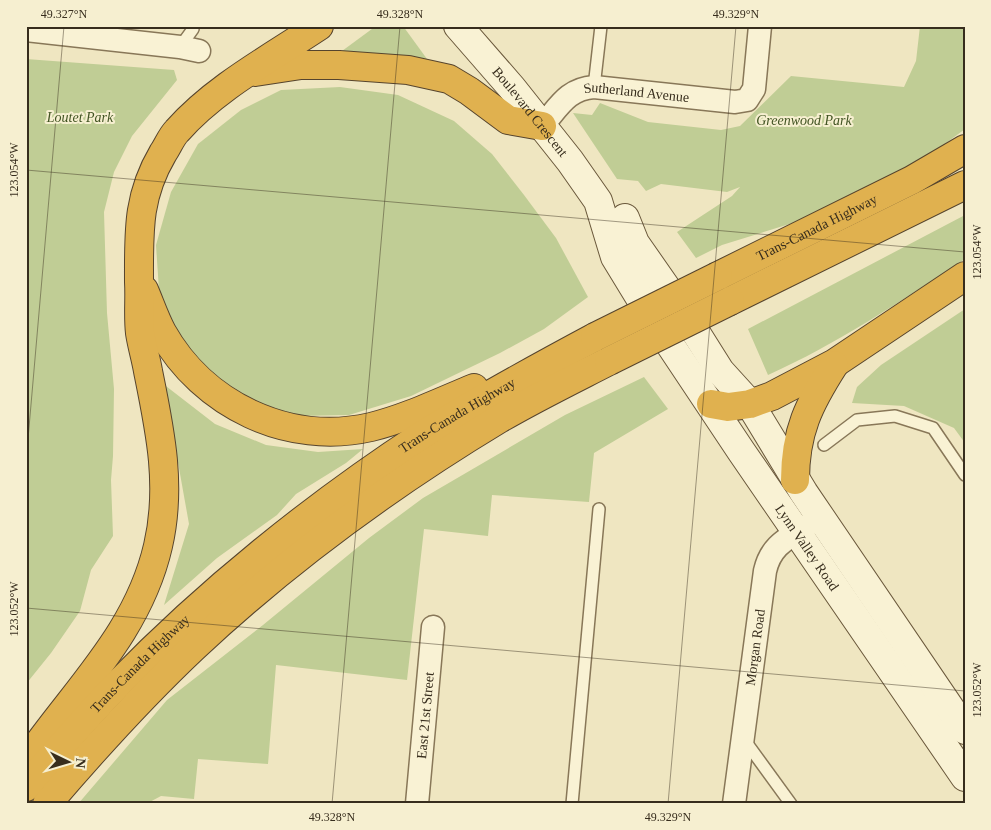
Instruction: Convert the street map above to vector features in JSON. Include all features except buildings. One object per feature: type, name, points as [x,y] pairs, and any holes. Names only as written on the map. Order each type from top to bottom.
[{"type":"highway","points":[[26,761],[116,642],[134,611],[149,578],[158,545],[163,514],[164,452],[140,335],[138,253],[142,207],[154,169],[175,133],[194,114],[231,84],[317,27]]},
{"type":"highway","points":[[249,73],[301,65],[339,65],[408,70],[449,80],[469,91],[508,120],[542,126]]},
{"type":"highway","name":"Trans-Canada Highway","points":[[26,787],[117,685],[176,626],[267,549],[358,480],[423,435],[486,396],[595,336],[856,209],[912,180],[965,149]]},
{"type":"highway","name":"Trans-Canada Highway","points":[[47,804],[83,761],[136,704],[188,653],[254,594],[314,546],[438,458],[500,418],[609,361],[965,185]]},
{"type":"highway","points":[[711,404],[728,407],[750,404],[772,396],[835,363],[965,276]]},
{"type":"highway","points":[[140,281],[162,331],[194,373],[212,391],[231,405],[250,415],[298,429],[345,431],[397,420],[595,336]]},
{"type":"highway","points":[[795,480],[795,465],[803,423],[813,398],[835,363]]},
{"type":"main road","name":"Boulevard Crescent","points":[[458,26],[512,88],[570,160],[598,201],[615,257],[651,316]]},
{"type":"main road","name":"Boulevard Crescent","points":[[598,201],[648,235],[688,305]]},
{"type":"main road","name":"Lynn Valley Road","points":[[688,305],[737,365],[750,404],[795,480],[965,730]]},
{"type":"main road","name":"Lynn Valley Road","points":[[651,316],[965,777]]},
{"type":"street","name":"Sutherland Avenue","points":[[542,126],[574,92],[582,88],[594,87],[735,102],[747,100],[754,89],[760,26]]},
{"type":"street","points":[[26,30],[190,49]]},
{"type":"street","name":"Morgan Road","points":[[734,804],[768,558],[776,547],[820,517]]},
{"type":"street","name":"East 21st Street","points":[[417,804],[433,627]]},
{"type":"lane","points":[[190,49],[192,26]]},
{"type":"lane","points":[[594,87],[601,26]]},
{"type":"lane","points":[[824,445],[857,420],[895,416],[933,428],[965,475]]},
{"type":"lane","points":[[572,804],[599,509]]},
{"type":"lane","points":[[742,737],[791,804]]},
{"type":"green space","points":[[376,26],[403,26],[427,59],[342,51]]},
{"type":"green space","name":"Greenwood Park","points":[[920,26],[965,26],[965,129],[851,205],[722,245],[696,258],[677,232],[732,196],[740,187],[727,192],[661,184],[646,191],[638,181],[617,179],[573,113],[592,115],[600,103],[648,122],[721,130],[740,126],[791,76],[904,87],[916,61]]},
{"type":"green space","name":"Loutet Park","points":[[26,59],[174,70],[177,80],[132,136],[114,172],[104,212],[107,313],[114,389],[111,480],[113,536],[91,570],[80,611],[51,653],[26,684]]},
{"type":"green space","points":[[340,87],[398,95],[454,121],[492,154],[524,195],[556,238],[588,297],[544,329],[500,353],[411,396],[349,415],[299,416],[256,403],[212,378],[174,334],[159,290],[156,245],[171,192],[198,144],[241,110],[281,90]]},
{"type":"green space","points":[[965,215],[965,259],[844,336],[768,375],[748,329]]},
{"type":"green space","points":[[965,309],[965,443],[954,428],[904,406],[852,403],[857,387],[881,365]]},
{"type":"green space","points":[[644,377],[668,409],[594,453],[589,502],[492,495],[488,536],[424,529],[407,680],[276,665],[268,764],[198,759],[194,799],[161,796],[146,804],[78,804],[167,700],[263,625],[369,538],[423,498],[565,415]]},
{"type":"green space","points":[[162,383],[215,424],[266,445],[318,452],[363,449],[346,463],[296,494],[277,515],[217,558],[164,605],[189,524]]}]
